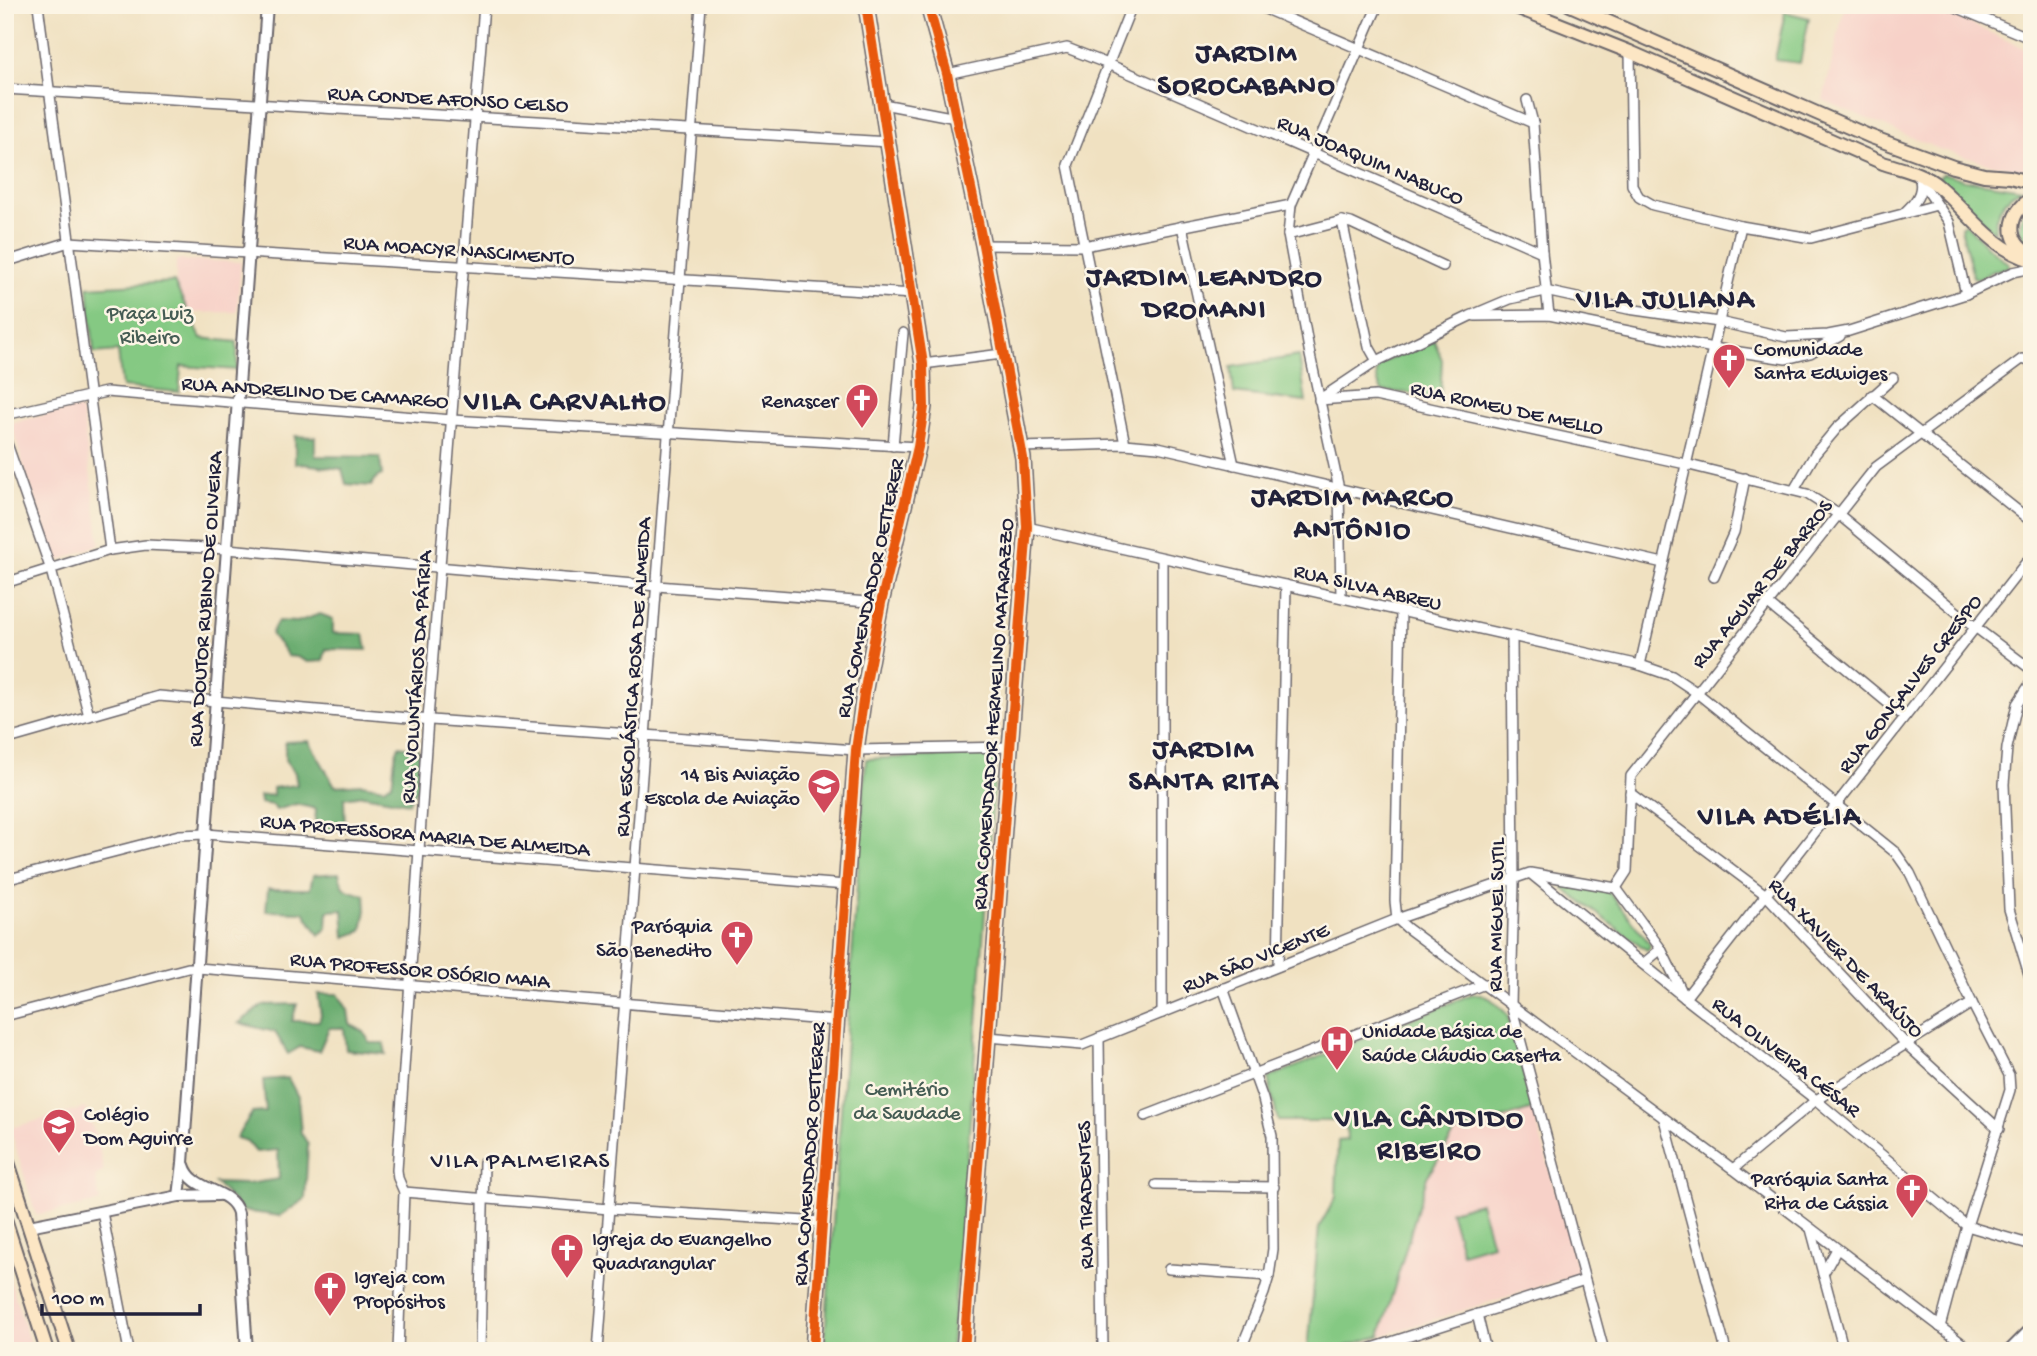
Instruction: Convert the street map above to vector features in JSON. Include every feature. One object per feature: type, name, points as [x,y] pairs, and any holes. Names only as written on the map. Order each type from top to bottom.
[{"type":"main road","name":"RUA COMENDADOR OETTERER","points":[[813,1351],[856,750],[881,603],[918,447],[924,407],[923,364],[866,5]]},
{"type":"main road","name":"RUA COMENDADOR HERMELINO MATARAZZO","points":[[928,5],[947,74],[983,245],[1021,447],[1027,527],[964,1351]]},
{"type":"main road","points":[[1511,5],[1630,52],[1883,163],[1917,174],[1936,184],[2009,251],[2032,257]]},
{"type":"main road","points":[[1570,5],[1869,136],[1953,167],[2032,183]]},
{"type":"main road","points":[[2032,198],[2016,212],[2012,226],[2016,240],[2032,257]]},
{"type":"main road","points":[[5,1153],[70,1351]]},
{"type":"main road","points":[[5,1219],[47,1351]]},
{"type":"main road","points":[[40,1326],[57,1346],[70,1351]]},
{"type":"street","points":[[38,5],[110,550]]},
{"type":"street","name":"RUA DOUTOR RUBINO DE OLIVEIRA","points":[[178,1196],[198,968],[215,701],[267,5]]},
{"type":"street","name":"RUA VOLUNTÁRIOS DA PÁTRIA","points":[[398,1351],[404,1192],[397,1170],[428,719],[484,5]]},
{"type":"street","name":"RUA ESCOLÁSTICA ROSA DE ALMEIDA","points":[[598,1351],[701,5]]},
{"type":"street","points":[[1125,444],[1068,164],[1132,5]]},
{"type":"street","points":[[1256,5],[1534,123]]},
{"type":"street","points":[[1341,597],[1339,489],[1288,235],[1291,205],[1378,5]]},
{"type":"street","points":[[1951,5],[2032,40]]},
{"type":"street","name":"RUA JOAQUIM NABUCO","points":[[947,74],[1066,48],[1542,252]]},
{"type":"street","points":[[1630,52],[1632,185],[1639,197],[1653,205],[1741,226],[1811,238],[1937,205]]},
{"type":"street","name":"RUA CONDE AFONSO CELSO","points":[[5,89],[889,142]]},
{"type":"street","points":[[1527,100],[1534,123],[1545,292],[1549,315]]},
{"type":"street","points":[[883,104],[956,118]]},
{"type":"street","points":[[1917,174],[1949,222],[1966,294]]},
{"type":"street","points":[[1903,213],[1920,194],[1921,183],[1917,174]]},
{"type":"street","points":[[983,245],[1084,246],[1291,205]]},
{"type":"street","points":[[1288,235],[1342,222],[1351,223],[1443,266]]},
{"type":"street","points":[[1342,222],[1370,347],[1377,361]]},
{"type":"street","points":[[1182,226],[1234,466]]},
{"type":"street","points":[[1640,665],[1741,226]]},
{"type":"street","name":"RUA MOACYR NASCIMENTO","points":[[5,262],[69,242],[913,295]]},
{"type":"street","points":[[1319,400],[1377,361],[1470,316],[1510,299],[1545,292],[1628,309],[1719,322],[1786,337],[1828,335],[1849,331],[1966,294],[2013,272],[2032,268]]},
{"type":"street","points":[[1470,316],[1549,315],[1713,348],[1786,359],[1810,353],[1849,331]]},
{"type":"street","name":"RUA COMENDADOR OETTERER","points":[[893,446],[903,333]]},
{"type":"street","points":[[923,364],[1002,354]]},
{"type":"street","name":"RUA AGUIAR DE BARROS","points":[[1616,888],[1627,871],[1631,776],[1696,692],[1877,467],[2028,360]]},
{"type":"street","points":[[1794,490],[1815,454],[1837,428],[1893,378]]},
{"type":"street","name":"RUA ANDRELINO DE CAMARGO","points":[[5,415],[106,392],[453,420],[918,447]]},
{"type":"street","points":[[1872,395],[2032,522]]},
{"type":"street","name":"RUA ROMEU DE MELLO","points":[[1319,400],[1375,396],[1686,464],[1807,494],[1838,513],[1975,627],[2032,670]]},
{"type":"street","points":[[5,438],[51,570],[89,716]]},
{"type":"street","points":[[1021,447],[1125,444],[1158,447],[1663,563]]},
{"type":"street","points":[[1714,577],[1734,532],[1745,478]]},
{"type":"street","name":"RUA SILVA ABREU","points":[[1027,527],[1640,665],[1672,676],[1696,692],[1896,853],[1910,873],[2009,1075],[2010,1090],[1998,1129]]},
{"type":"street","points":[[5,583],[110,550],[146,545],[227,549],[881,603]]},
{"type":"street","name":"RUA GONÇALVES CRESPO","points":[[1685,998],[2032,555]]},
{"type":"street","points":[[1162,558],[1162,1013]]},
{"type":"street","points":[[1278,966],[1286,585]]},
{"type":"street","points":[[1767,603],[1905,718]]},
{"type":"street","points":[[1401,611],[1395,901],[1397,919],[1972,1351]]},
{"type":"street","name":"RUA MIGUEL SUTIL","points":[[1512,636],[1514,878],[1511,1005],[1604,1351]]},
{"type":"street","points":[[2032,681],[2017,704],[2007,748],[2004,784],[2009,909],[2032,984]]},
{"type":"street","points":[[5,740],[159,696],[428,719],[856,750],[1010,747]]},
{"type":"street","name":"RUA XAVIER DE ARAÚJO","points":[[1630,793],[1766,895],[1905,1043],[1998,1129]]},
{"type":"street","name":"RUA PROFESSORA MARIA DE ALMEIDA","points":[[5,880],[179,835],[206,834],[846,885]]},
{"type":"street","points":[[1530,873],[1616,888],[1661,949],[1685,998]]},
{"type":"street","name":"RUA SÃO VICENTE","points":[[988,1037],[1082,1045],[1397,919],[1530,873]]},
{"type":"street","name":"RUA OLIVEIRA CÉSAR","points":[[1530,873],[1816,1100],[1967,1226],[2032,1245]]},
{"type":"street","points":[[1555,893],[1553,881],[1562,878]]},
{"type":"street","points":[[1643,964],[1661,949]]},
{"type":"street","name":"RUA PROFESSOR OSÓRIO MAIA","points":[[5,1016],[188,968],[198,968],[837,1021]]},
{"type":"street","points":[[1145,1116],[1485,984]]},
{"type":"street","points":[[1223,988],[1263,1098],[1272,1136],[1273,1249],[1269,1276],[1240,1351]]},
{"type":"street","points":[[1733,1169],[1816,1100],[1972,1003]]},
{"type":"street","name":"RUA TIRADENTES","points":[[1100,1038],[1103,1351]]},
{"type":"street","points":[[1664,1119],[1726,1351]]},
{"type":"street","points":[[1940,1327],[1967,1226],[1998,1129]]},
{"type":"street","points":[[1672,1149],[1686,1136]]},
{"type":"street","points":[[480,1351],[484,1162]]},
{"type":"street","points":[[183,1163],[186,1171],[198,1184],[229,1198],[235,1204],[238,1213],[247,1351]]},
{"type":"street","points":[[1156,1185],[1274,1187]]},
{"type":"street","points":[[404,1192],[609,1209],[822,1222]]},
{"type":"street","points":[[29,1226],[178,1196],[220,1195]]},
{"type":"street","points":[[102,1212],[129,1351]]},
{"type":"street","points":[[1811,1229],[1844,1351]]},
{"type":"street","points":[[1823,1274],[1837,1249]]},
{"type":"street","points":[[1169,1269],[1269,1276]]},
{"type":"street","points":[[1363,1351],[1585,1280]]},
{"type":"street","points":[[1477,1314],[1486,1351]]},
{"type":"street","points":[[2009,1351],[2032,1328]]},
{"type":"shaded area","points":[[1845,5],[1930,5],[2032,52],[2032,172],[1939,149],[1823,100]]},
{"type":"shaded area","points":[[176,260],[241,262],[237,312],[176,313]]},
{"type":"shaded area","points":[[78,408],[82,412],[100,544],[59,561],[55,558],[12,425],[14,422]]},
{"type":"shaded area","name":"Colégio Dom Aguirre","points":[[85,1108],[97,1139],[104,1171],[95,1176],[100,1202],[36,1215],[10,1128]]},
{"type":"shaded area","points":[[1533,1109],[1578,1273],[1381,1336],[1427,1177],[1455,1133]]},
{"type":"shaded area","points":[[5,1264],[32,1351],[5,1351]]},
{"type":"green space","points":[[1785,12],[1809,18],[1800,63],[1775,60]]},
{"type":"green space","points":[[1943,173],[1965,180],[2022,189],[2010,196],[2001,206],[1995,233],[1957,195],[1938,182],[1937,179]]},
{"type":"green space","points":[[2032,204],[2032,246],[2026,242],[2019,229],[2023,213]]},
{"type":"green space","points":[[1965,223],[2009,264],[2008,267],[1979,279],[1973,277],[1961,227]]},
{"type":"green space","name":"Praça Luiz Ribeiro","points":[[174,282],[201,338],[237,342],[237,370],[181,366],[179,392],[122,387],[118,351],[94,353],[88,287]]},
{"type":"green space","points":[[1434,340],[1442,360],[1440,401],[1409,393],[1382,391],[1377,377],[1381,363]]},
{"type":"green space","points":[[1299,356],[1306,402],[1234,393],[1231,367]]},
{"type":"green space","points":[[295,436],[315,437],[315,456],[380,457],[382,475],[377,477],[371,486],[346,484],[342,469],[295,463]]},
{"type":"green space","points":[[320,614],[333,619],[333,633],[364,634],[367,650],[326,649],[323,661],[308,662],[287,656],[271,633],[278,621],[297,622]]},
{"type":"green space","points":[[309,741],[335,786],[362,784],[384,788],[392,783],[394,760],[399,746],[418,749],[424,778],[408,803],[363,795],[344,798],[345,831],[315,826],[316,809],[296,804],[276,810],[273,805],[260,803],[259,796],[273,795],[273,788],[297,785],[295,773],[285,760],[285,742]]},
{"type":"green space","name":"Cemitério da Saudade","points":[[993,754],[996,758],[951,1351],[824,1351],[866,759]]},
{"type":"green space","points":[[339,873],[347,890],[365,895],[366,910],[362,931],[345,937],[343,910],[328,911],[327,928],[319,935],[304,912],[266,911],[268,889],[310,889],[313,875]]},
{"type":"green space","points":[[1569,883],[1608,891],[1650,944],[1649,949],[1565,890],[1564,887]]},
{"type":"green space","points":[[318,994],[338,994],[348,1010],[350,1024],[364,1032],[370,1043],[384,1043],[386,1054],[346,1050],[344,1028],[329,1028],[319,1051],[300,1047],[288,1054],[275,1032],[239,1023],[263,1005],[297,1004],[292,1021],[319,1021],[321,1015]]},
{"type":"green space","points":[[1472,994],[1491,999],[1507,1014],[1533,1109],[1455,1133],[1427,1177],[1380,1336],[1330,1351],[1308,1351],[1319,1227],[1336,1197],[1338,1141],[1347,1140],[1346,1121],[1278,1121],[1268,1078]]},
{"type":"green space","points":[[288,1078],[298,1097],[301,1133],[308,1144],[305,1199],[280,1216],[243,1211],[215,1183],[247,1184],[279,1179],[278,1150],[256,1152],[247,1141],[236,1138],[252,1113],[266,1112],[263,1080]]},
{"type":"green space","points":[[1480,1203],[1492,1244],[1462,1253],[1450,1211]]},
{"type":"cycle path","points":[[813,1351],[856,750],[881,603],[918,447],[924,407],[923,364],[866,5]]},
{"type":"cycle path","points":[[928,5],[947,74],[983,245],[1023,458],[1027,527],[964,1351]]},
{"type":"place","name":"Comunidade Santa Edwiges","points":[[1729,390]]},
{"type":"place","name":"Renascer","points":[[862,430]]},
{"type":"place","name":"14 Bis Aviação Escola de Aviação","points":[[824,815]]},
{"type":"place","name":"Paróquia São Benedito","points":[[737,967]]},
{"type":"place","name":"Unidade Básica de Saúde Cláudio Caserta","points":[[1337,1072]]},
{"type":"place","name":"Colégio Dom Aguirre","points":[[59,1155]]},
{"type":"place","name":"Paróquia Santa Rita de Cássia","points":[[1912,1220]]},
{"type":"place","name":"Igreja do Evangelho Quadrangular","points":[[567,1280]]},
{"type":"place","name":"Igreja com Propósitos","points":[[330,1318]]},
{"type":"district","name":"JARDIM SOROCABANO","points":[[1247,67]]},
{"type":"district","name":"JARDIM LEANDRO DROMANI","points":[[1205,291]]},
{"type":"district","name":"VILA JULIANA","points":[[1666,297]]},
{"type":"district","name":"VILA CARVALHO","points":[[566,399]]},
{"type":"district","name":"JARDIM MARCO ANTÔNIO","points":[[1353,511]]},
{"type":"district","name":"JARDIM SANTA RITA","points":[[1204,763]]},
{"type":"district","name":"VILA ADÉLIA","points":[[1780,814]]},
{"type":"district","name":"VILA CÂNDIDO RIBEIRO","points":[[1430,1132]]},
{"type":"district","name":"VILA PALMEIRAS","points":[[521,1159]]}]
